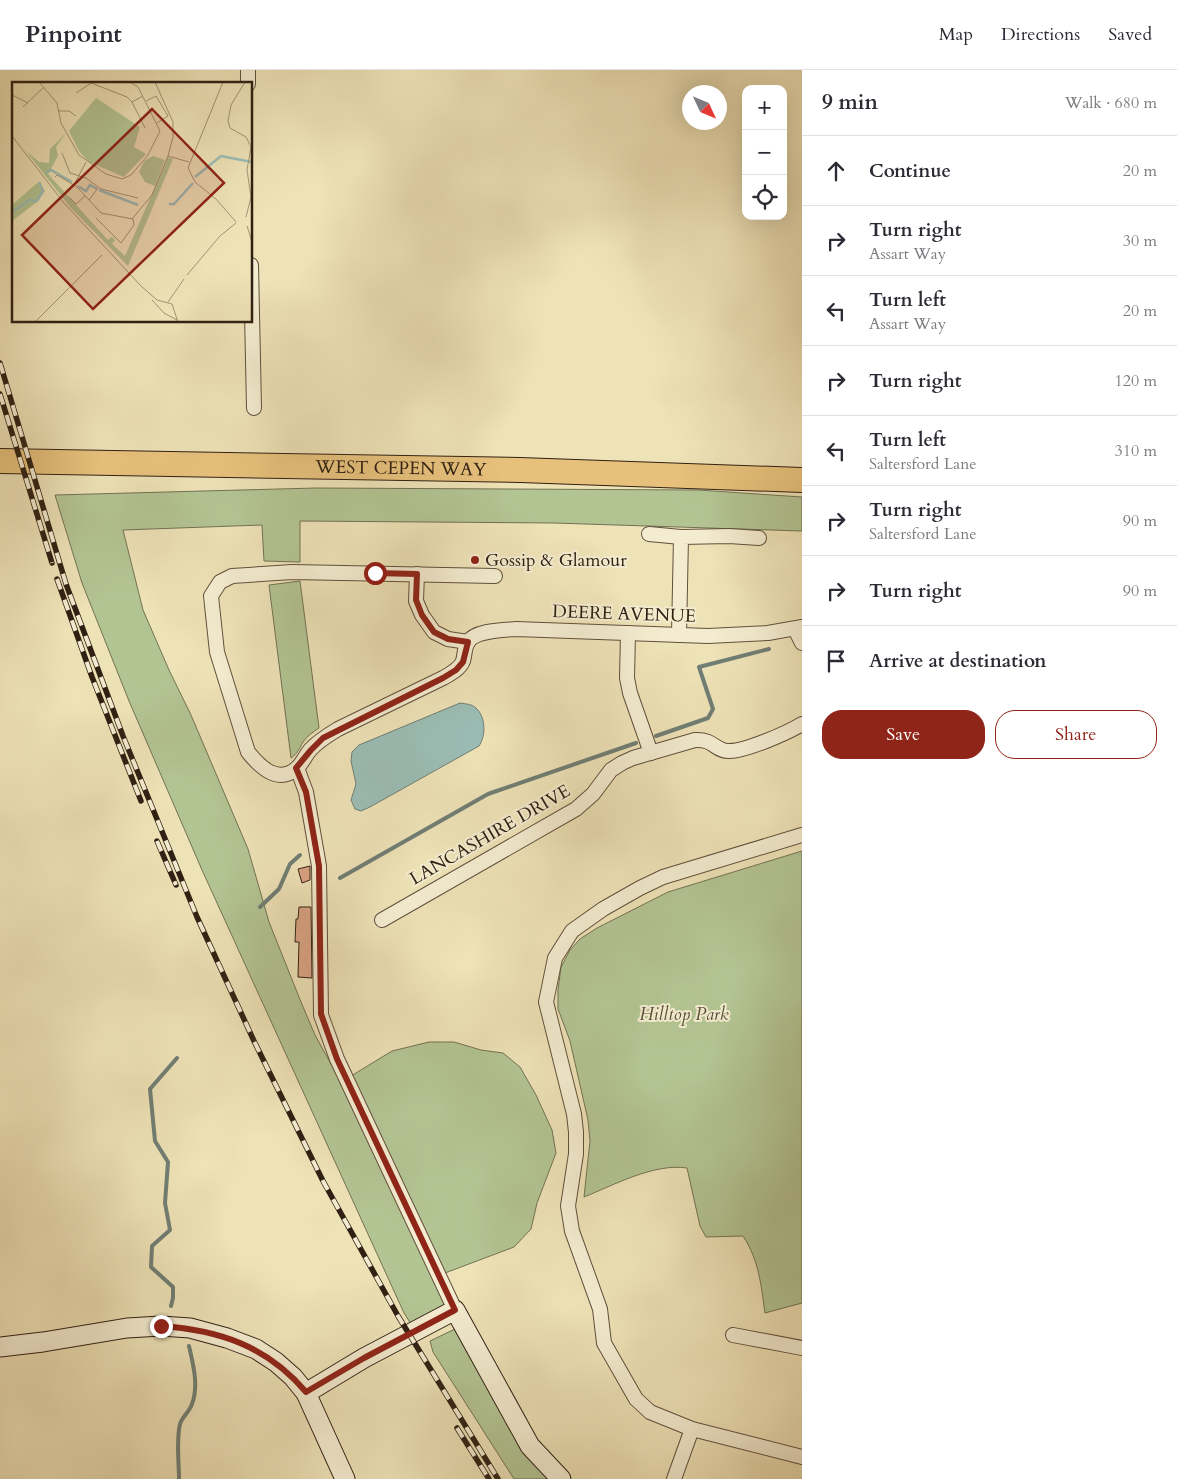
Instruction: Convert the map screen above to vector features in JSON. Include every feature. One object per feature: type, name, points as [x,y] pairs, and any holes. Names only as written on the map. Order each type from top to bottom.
[{"type":"highway","name":"WEST CEPEN WAY","points":[[0,462],[510,470],[802,480]]},
{"type":"main road","points":[[306,1392],[364,1358],[455,1310],[530,1446],[561,1479]]},
{"type":"main road","points":[[0,1347],[127,1328],[161,1326],[190,1328],[227,1338],[256,1349],[276,1362],[306,1392],[345,1479]]},
{"type":"street","points":[[252,313],[254,408]]},
{"type":"street","points":[[649,534],[681,537],[729,536],[759,538]]},
{"type":"street","points":[[679,635],[681,537]]},
{"type":"street","points":[[417,574],[416,600],[422,615],[434,632],[448,639],[468,642],[463,662],[456,670],[443,678],[323,738],[296,768],[288,774],[280,776],[267,771],[257,763],[248,752],[217,652],[210,596],[220,582],[232,576],[292,572],[417,574],[495,576]]},
{"type":"street","points":[[798,628],[802,643]]},
{"type":"street","name":"DEERE AVENUE","points":[[468,642],[473,637],[494,631],[516,630],[708,636],[768,633],[798,628]]},
{"type":"street","points":[[628,633],[627,678],[630,693],[651,753]]},
{"type":"street","name":"LANCASHIRE DRIVE","points":[[382,920],[576,810],[594,794],[611,770],[633,758],[695,740],[705,740],[722,750],[734,751],[772,739],[802,724]]},
{"type":"street","points":[[296,768],[306,792],[319,866],[321,1014],[337,1059],[455,1310]]},
{"type":"street","points":[[802,835],[663,876],[611,905],[572,931],[555,958],[546,1002],[574,1114],[576,1154],[568,1206],[572,1231],[600,1309],[604,1343],[636,1399],[650,1412],[692,1429],[802,1457]]},
{"type":"street","points":[[732,1335],[802,1348]]},
{"type":"street","points":[[674,1479],[692,1429]]},
{"type":"green space","points":[[316,488],[698,490],[802,497],[802,531],[554,523],[300,521],[300,562],[264,561],[262,525],[123,530],[143,610],[191,715],[248,849],[269,922],[301,1002],[315,1035],[341,1082],[447,1305],[411,1324],[404,1313],[202,870],[129,701],[82,583],[55,495]]},
{"type":"green space","points":[[300,581],[319,728],[306,738],[297,753],[291,758],[269,585]]},
{"type":"green space","name":"Hilltop Park","points":[[802,851],[802,1303],[765,1313],[753,1254],[743,1236],[706,1237],[700,1226],[687,1168],[674,1167],[648,1172],[584,1197],[590,1141],[588,1120],[570,1041],[558,1009],[558,990],[561,967],[570,950],[580,939],[597,928],[668,892]]},
{"type":"green space","points":[[429,1042],[454,1042],[481,1050],[503,1053],[520,1067],[536,1095],[552,1130],[556,1153],[537,1203],[531,1229],[514,1247],[445,1273],[351,1076],[392,1051]]},
{"type":"green space","points":[[455,1329],[552,1479],[514,1479],[433,1352],[430,1341]]},
{"type":"water","points":[[460,703],[469,704],[482,716],[484,732],[479,746],[370,807],[361,811],[355,809],[351,800],[356,784],[351,761],[352,752],[359,745]]},
{"type":"building","points":[[310,866],[310,880],[302,883],[298,869]]},
{"type":"building","points":[[299,907],[311,907],[312,978],[298,977],[299,942],[295,942],[296,919],[298,919]]},
{"type":"waterway","points":[[656,736],[708,718],[713,709],[699,667],[769,649]]},
{"type":"waterway","points":[[340,878],[488,794],[636,743]]},
{"type":"waterway","points":[[260,907],[279,889],[290,864],[300,855]]},
{"type":"waterway","points":[[171,1306],[173,1287],[151,1267],[152,1246],[170,1230],[165,1203],[168,1162],[155,1141],[150,1089],[177,1058]]},
{"type":"waterway","points":[[179,1479],[178,1444],[180,1424],[191,1407],[195,1389],[195,1375],[189,1346]]},
{"type":"railway","points":[[0,363],[66,584],[123,736],[197,917],[254,1041],[323,1181],[398,1316],[498,1479]]},
{"type":"railway","points":[[0,394],[52,563]]},
{"type":"railway","points":[[57,579],[92,677],[141,801]]},
{"type":"railway","points":[[157,841],[176,885]]},
{"type":"railway","points":[[457,1428],[489,1479]]},
{"type":"place","name":"Gossip & Glamour","points":[[475,560]]},
{"type":"route","points":[[161,1326],[190,1328],[227,1338],[256,1349],[276,1362],[306,1392],[364,1358],[455,1310],[337,1059],[321,1014],[319,866],[306,792],[296,768],[323,738],[456,670],[463,662],[468,642],[448,639],[434,632],[422,615],[416,600],[417,574],[375,573]]}]
